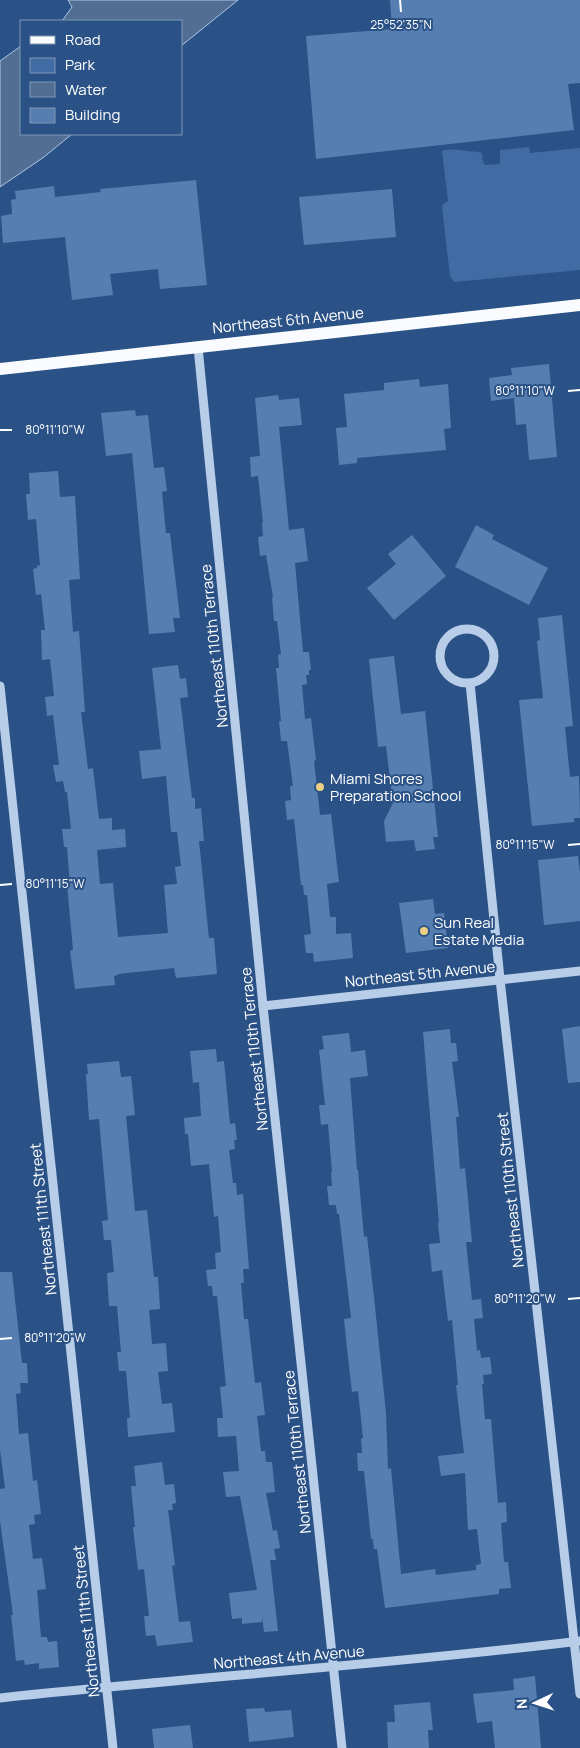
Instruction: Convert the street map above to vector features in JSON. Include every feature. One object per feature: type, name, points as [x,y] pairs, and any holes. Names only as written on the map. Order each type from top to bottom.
[{"type":"main road","name":"Northeast 6th Avenue","points":[[0,369],[580,305]]},
{"type":"street","name":"Northeast 110th Terrace","points":[[198,347],[263,1006],[342,1748]]},
{"type":"street","points":[[469,628],[486,636],[494,651],[494,660],[485,676],[470,683],[452,679],[446,673],[440,656],[446,639],[452,633],[460,629],[469,628]]},
{"type":"street","name":"Northeast 110th Street","points":[[470,683],[500,979],[577,1641],[580,1694]]},
{"type":"street","name":"Northeast 111th Street","points":[[0,686],[113,1748]]},
{"type":"street","name":"Northeast 5th Avenue","points":[[263,1006],[580,971]]},
{"type":"street","name":"Northeast 4th Avenue","points":[[0,1698],[106,1686],[334,1668],[577,1641]]},
{"type":"green space","points":[[529,147],[530,153],[580,148],[580,270],[454,282],[450,276],[442,207],[448,201],[442,151],[480,152],[482,153],[485,165],[500,164],[500,150]]},
{"type":"water","points":[[68,0],[238,0],[182,45],[182,20],[63,20],[72,7]]},
{"type":"water","points":[[20,47],[20,135],[71,135],[44,157],[0,187],[0,61]]},
{"type":"building","points":[[390,0],[580,0],[580,83],[568,84],[574,130],[316,159],[306,36],[392,29]]},
{"type":"building","points":[[196,180],[207,285],[160,289],[158,269],[110,274],[113,295],[72,300],[65,237],[3,243],[1,216],[12,214],[11,200],[16,199],[15,191],[54,186],[55,197],[101,192],[100,189]]},
{"type":"building","points":[[392,189],[396,237],[304,245],[299,197]]},
{"type":"building","points":[[549,364],[557,457],[529,460],[526,424],[516,425],[514,398],[491,401],[489,378],[512,375],[511,368]]},
{"type":"building","points":[[419,379],[420,387],[448,384],[451,428],[444,429],[446,450],[357,458],[357,463],[339,465],[336,428],[347,427],[344,394],[384,390],[384,383]]},
{"type":"building","points":[[278,395],[279,400],[299,398],[302,425],[279,427],[289,530],[304,528],[308,561],[295,563],[303,652],[309,652],[311,670],[309,670],[309,675],[306,675],[307,684],[302,685],[305,719],[311,718],[320,815],[331,814],[339,882],[327,884],[330,917],[336,917],[336,934],[351,933],[353,958],[314,962],[313,953],[306,953],[304,935],[311,934],[307,895],[304,895],[303,885],[301,885],[294,819],[287,820],[285,801],[291,800],[290,786],[293,786],[287,741],[281,741],[279,721],[281,721],[276,668],[279,668],[278,655],[281,654],[277,621],[274,621],[273,597],[266,555],[260,556],[258,537],[263,536],[263,523],[258,476],[251,477],[250,457],[260,456],[255,398]]},
{"type":"building","points":[[135,410],[136,416],[148,415],[154,468],[164,467],[167,491],[162,492],[166,533],[170,533],[180,618],[173,618],[175,632],[149,634],[132,453],[106,456],[101,413]]},
{"type":"building","points":[[58,471],[60,497],[75,496],[80,579],[69,580],[73,632],[79,631],[85,712],[81,712],[88,769],[93,768],[99,819],[112,818],[112,830],[125,829],[126,847],[97,850],[100,884],[113,883],[118,937],[168,933],[164,885],[177,884],[175,867],[181,866],[177,832],[171,832],[166,776],[142,779],[139,751],[161,749],[152,668],[178,665],[180,679],[186,678],[188,697],[180,698],[192,798],[195,798],[195,809],[201,808],[204,841],[199,841],[209,938],[214,938],[217,974],[176,978],[174,968],[118,974],[114,976],[115,985],[75,989],[70,951],[73,950],[67,885],[70,885],[67,847],[64,847],[62,829],[71,829],[67,792],[65,792],[63,781],[56,782],[53,765],[59,765],[53,715],[47,716],[45,697],[54,696],[50,659],[42,660],[41,630],[45,630],[41,594],[36,595],[33,569],[40,565],[36,519],[28,520],[26,494],[30,494],[29,473]]},
{"type":"building","points":[[476,525],[494,535],[492,539],[548,568],[529,605],[455,567]]},
{"type":"building","points":[[412,535],[446,576],[394,620],[367,588],[396,564],[388,554]]},
{"type":"building","points":[[562,615],[573,726],[565,727],[570,777],[579,776],[580,818],[574,818],[574,822],[532,826],[519,700],[543,698],[537,641],[540,640],[538,618]]},
{"type":"building","points":[[394,656],[401,714],[425,711],[438,837],[433,837],[435,849],[416,851],[414,840],[386,842],[384,821],[393,803],[386,746],[378,747],[369,659]]},
{"type":"building","points":[[578,856],[580,921],[544,925],[538,860]]},
{"type":"building","name":"Sun Real Estate Media","points":[[433,899],[435,914],[444,913],[448,948],[406,953],[399,903]]},
{"type":"building","points":[[580,1026],[580,1082],[568,1083],[562,1029]]},
{"type":"building","points":[[450,1029],[451,1043],[456,1043],[458,1061],[452,1062],[459,1117],[456,1117],[460,1169],[465,1168],[472,1242],[466,1242],[472,1300],[481,1299],[483,1318],[474,1319],[477,1351],[480,1350],[481,1358],[490,1357],[492,1374],[483,1375],[484,1384],[482,1384],[485,1419],[491,1419],[498,1503],[506,1502],[507,1522],[501,1523],[504,1562],[508,1562],[511,1588],[499,1589],[499,1594],[385,1608],[377,1549],[374,1549],[373,1539],[371,1539],[364,1471],[358,1471],[357,1453],[362,1453],[361,1439],[363,1438],[358,1391],[352,1392],[347,1349],[344,1319],[351,1318],[339,1214],[337,1214],[336,1205],[329,1205],[327,1186],[332,1186],[332,1172],[328,1124],[321,1125],[319,1105],[325,1105],[319,1050],[324,1049],[322,1036],[349,1033],[351,1052],[365,1050],[368,1076],[350,1078],[357,1170],[364,1237],[367,1236],[374,1297],[386,1413],[388,1469],[391,1468],[401,1574],[435,1569],[436,1575],[476,1570],[476,1565],[481,1564],[477,1529],[468,1530],[465,1473],[441,1476],[438,1456],[464,1453],[456,1385],[458,1385],[452,1320],[448,1321],[442,1270],[432,1272],[429,1244],[440,1243],[423,1032]]},
{"type":"building","points":[[216,1049],[217,1062],[224,1061],[230,1124],[235,1123],[237,1140],[234,1140],[235,1149],[229,1150],[233,1183],[236,1183],[237,1195],[243,1194],[249,1269],[243,1269],[244,1283],[241,1283],[244,1319],[248,1319],[255,1383],[261,1382],[265,1415],[257,1416],[261,1451],[265,1451],[266,1462],[272,1462],[275,1492],[266,1493],[273,1531],[277,1530],[280,1548],[274,1549],[276,1560],[270,1560],[278,1631],[264,1632],[262,1616],[262,1622],[242,1624],[242,1618],[232,1619],[229,1593],[257,1590],[240,1496],[226,1497],[223,1472],[239,1471],[236,1436],[218,1437],[217,1418],[223,1418],[220,1387],[226,1386],[217,1296],[213,1296],[212,1286],[208,1286],[206,1270],[216,1269],[215,1253],[221,1252],[218,1216],[214,1217],[209,1164],[191,1166],[188,1134],[185,1134],[184,1118],[201,1116],[199,1082],[193,1083],[190,1051]]},
{"type":"building","points":[[119,1061],[121,1077],[131,1076],[135,1115],[126,1116],[135,1211],[147,1210],[154,1277],[158,1277],[160,1309],[149,1310],[152,1344],[166,1343],[168,1371],[158,1372],[162,1404],[172,1403],[175,1432],[128,1437],[127,1418],[130,1418],[126,1371],[119,1371],[117,1352],[121,1352],[117,1306],[109,1306],[107,1273],[114,1272],[111,1240],[104,1240],[102,1221],[108,1220],[99,1119],[89,1120],[86,1074],[88,1074],[87,1064]]},
{"type":"building","points":[[0,1272],[12,1272],[22,1363],[27,1363],[28,1383],[20,1383],[21,1393],[16,1394],[19,1434],[28,1433],[33,1481],[37,1480],[41,1514],[34,1515],[35,1524],[29,1525],[33,1559],[42,1558],[46,1589],[37,1590],[41,1637],[47,1637],[48,1642],[57,1641],[59,1667],[39,1669],[39,1663],[25,1665],[24,1660],[16,1661],[11,1615],[13,1615],[0,1521],[0,1489],[5,1488],[0,1450]]},
{"type":"building","points":[[162,1462],[165,1485],[174,1484],[176,1503],[172,1504],[173,1510],[168,1510],[175,1565],[172,1566],[179,1622],[190,1621],[193,1642],[157,1646],[155,1635],[146,1636],[144,1616],[149,1616],[144,1569],[138,1570],[131,1486],[136,1486],[134,1466]]},
{"type":"building","points":[[535,1676],[541,1748],[495,1748],[492,1721],[477,1723],[473,1694],[514,1690],[513,1679]]},
{"type":"building","points":[[430,1702],[433,1730],[428,1730],[429,1748],[388,1748],[387,1722],[395,1722],[394,1705]]},
{"type":"building","points":[[264,1708],[265,1712],[291,1710],[294,1737],[249,1742],[246,1709]]},
{"type":"building","points":[[190,1725],[193,1748],[154,1748],[152,1729]]},
{"type":"place","name":"Miami Shores Preparation School","points":[[320,787]]},
{"type":"place","name":"Sun Real Estate Media","points":[[424,931]]}]
